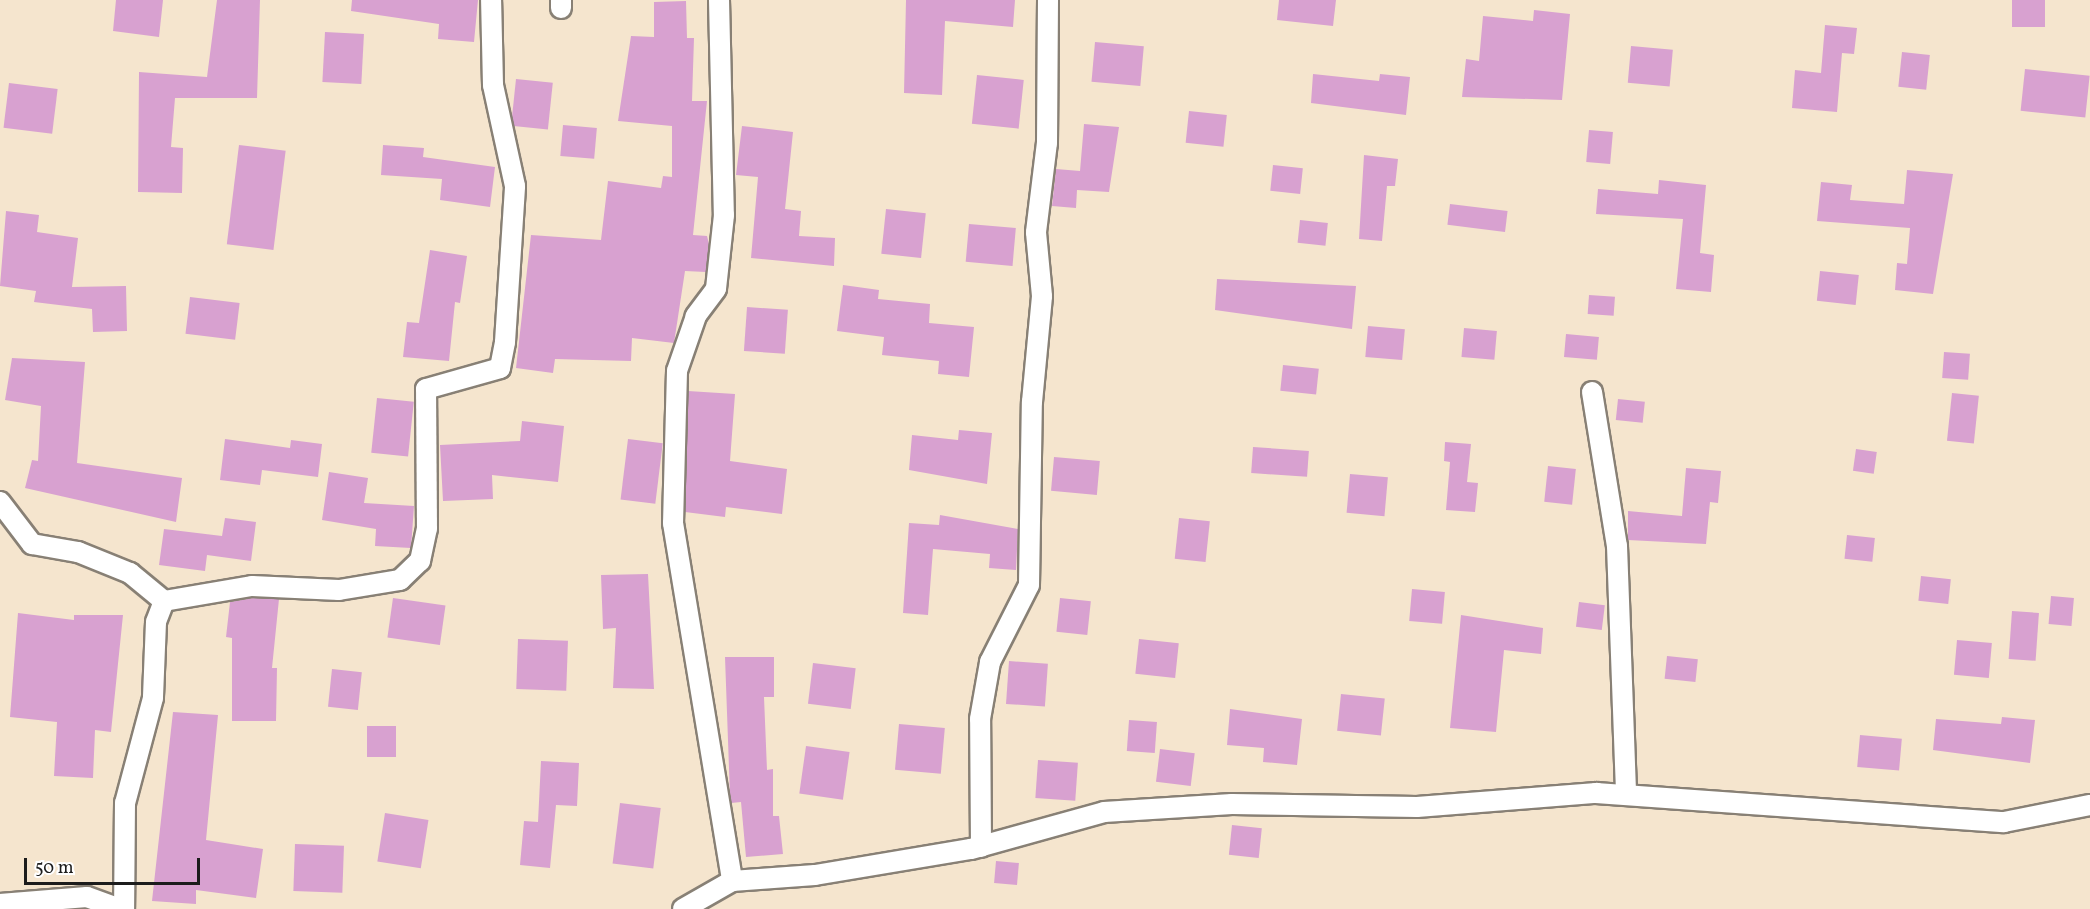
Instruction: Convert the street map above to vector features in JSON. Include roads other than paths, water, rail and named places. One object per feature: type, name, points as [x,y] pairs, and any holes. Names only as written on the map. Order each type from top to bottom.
[{"type":"street","points":[[0,502],[32,544],[78,552],[130,573],[164,601],[252,586],[339,590],[400,580],[420,561],[427,529],[426,389],[500,368],[505,342],[515,186],[493,85],[491,0]]},
{"type":"street","points":[[718,0],[724,215],[716,289],[696,316],[677,371],[673,523],[732,881]]},
{"type":"street","points":[[981,847],[980,719],[990,662],[1029,585],[1032,402],[1042,296],[1036,232],[1047,142],[1048,0]]},
{"type":"street","points":[[1592,392],[1617,546],[1626,795]]},
{"type":"street","points":[[0,904],[87,897],[122,909],[124,803],[153,698],[156,622],[164,601]]},
{"type":"street","points":[[683,909],[732,881],[815,875],[981,847],[1104,812],[1232,804],[1417,807],[1626,795],[2004,822],[2090,805]]}]
